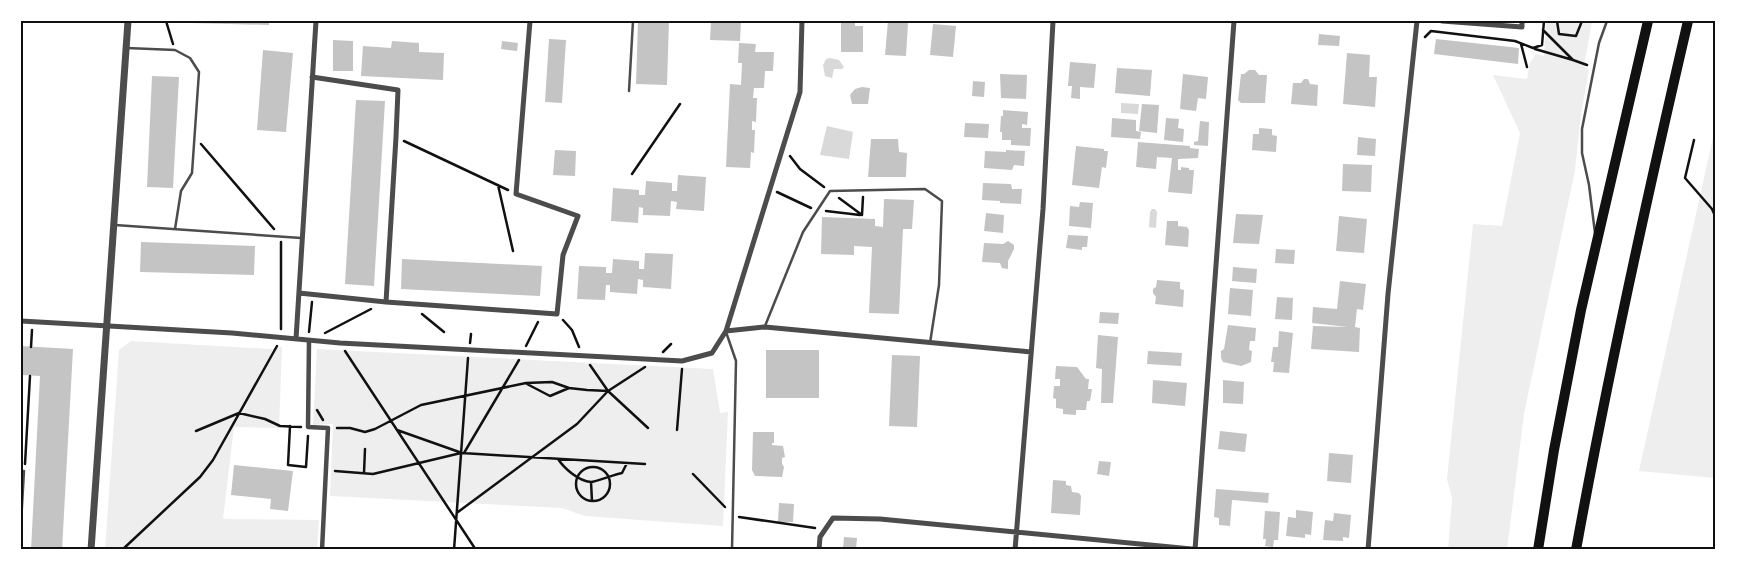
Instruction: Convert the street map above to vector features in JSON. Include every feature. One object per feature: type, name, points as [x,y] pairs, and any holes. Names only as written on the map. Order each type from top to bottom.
[{"type":"highway","points":[[1538,550],[1556,440],[1581,310],[1648,21]]},
{"type":"highway","points":[[1576,550],[1594,448],[1688,21]]},
{"type":"street","points":[[91,550],[128,21]]},
{"type":"street","points":[[296,340],[316,21]]},
{"type":"street","points":[[298,293],[386,302],[557,314],[564,255],[578,216],[516,194],[530,21]]},
{"type":"street","points":[[21,321],[340,343],[682,362],[712,353],[726,331],[800,92],[802,21]]},
{"type":"street","points":[[1015,550],[1043,209],[1054,21]]},
{"type":"street","points":[[1195,549],[1234,21]]},
{"type":"street","points":[[1368,550],[1388,294],[1417,21]]},
{"type":"street","points":[[1442,21],[1522,27],[1522,21]]},
{"type":"street","points":[[312,77],[398,90],[386,302]]},
{"type":"street","points":[[726,331],[765,327],[1031,352]]},
{"type":"street","points":[[309,341],[308,427],[328,428],[322,550]]},
{"type":"street","points":[[819,550],[820,537],[833,518],[880,519],[1202,550]]},
{"type":"lane","points":[[629,91],[633,21]]},
{"type":"lane","points":[[1596,245],[1589,185],[1582,153],[1582,130],[1598,44],[1607,21]]},
{"type":"lane","points":[[126,48],[174,50],[190,58],[199,72],[192,173],[180,191],[175,229]]},
{"type":"lane","points":[[765,327],[803,232],[830,191],[925,188],[942,201],[939,285],[930,343]]},
{"type":"lane","points":[[113,225],[302,238]]},
{"type":"lane","points":[[726,331],[736,361],[732,550]]},
{"type":"lane","points":[[21,524],[23,471]]},
{"type":"path","points":[[166,21],[174,50]]},
{"type":"path","points":[[1533,48],[1542,45],[1544,21]]},
{"type":"path","points":[[1557,21],[1559,34],[1576,36],[1582,21]]},
{"type":"path","points":[[1543,30],[1573,60]]},
{"type":"path","points":[[1423,39],[1431,31],[1515,42],[1581,63]]},
{"type":"path","points":[[1521,44],[1527,67]]},
{"type":"path","points":[[632,174],[680,104]]},
{"type":"path","points":[[396,137],[516,194]]},
{"type":"path","points":[[1694,140],[1685,178],[1712,209],[1716,218]]},
{"type":"path","points":[[498,185],[513,251]]},
{"type":"path","points":[[309,341],[313,295]]},
{"type":"path","points":[[309,341],[386,302]]},
{"type":"path","points":[[410,303],[444,332]]},
{"type":"path","points":[[463,453],[524,352],[536,324],[547,313]]},
{"type":"path","points":[[557,314],[572,330],[583,355],[608,391],[648,428]]},
{"type":"path","points":[[31,347],[32,322]]},
{"type":"path","points":[[454,550],[471,334]]},
{"type":"path","points":[[122,550],[200,477],[213,460],[281,338]]},
{"type":"path","points":[[340,343],[476,550]]},
{"type":"path","points":[[458,513],[577,424],[608,391],[643,370],[671,344]]},
{"type":"path","points":[[678,430],[682,362]]},
{"type":"path","points":[[23,471],[30,376]]},
{"type":"path","points":[[308,396],[328,428],[350,428],[365,432],[375,429],[421,404],[526,383],[552,382],[568,388],[608,391]]},
{"type":"path","points":[[526,383],[550,396],[568,388]]},
{"type":"path","points":[[196,431],[239,413],[280,426],[290,426],[308,427],[306,467],[288,465],[290,426]]},
{"type":"path","points":[[397,430],[463,453]]},
{"type":"path","points":[[364,473],[365,449]]},
{"type":"path","points":[[326,470],[373,474],[463,453],[645,464]]},
{"type":"path","points":[[558,459],[564,468],[578,477],[591,482],[622,473],[627,463]]},
{"type":"path","points":[[591,467],[602,469],[608,476],[610,484],[607,494],[598,501],[582,497],[578,493],[576,488],[581,472],[591,467]]},
{"type":"path","points":[[693,474],[733,516],[825,529]]},
{"type":"path","points":[[591,482],[592,501]]},
{"type":"shaded area","points":[[1546,21],[1592,21],[1584,67],[1589,70],[1581,114],[1575,170],[1524,414],[1507,550],[1448,550],[1452,498],[1447,479],[1473,224],[1502,226],[1520,133],[1493,75],[1527,79],[1530,63],[1536,54],[1544,56]]},
{"type":"shaded area","points":[[826,59],[839,60],[844,67],[842,69],[834,69],[832,78],[825,76],[823,65]]},
{"type":"shaded area","points":[[1121,103],[1139,104],[1138,114],[1121,113]]},
{"type":"shaded area","points":[[1716,124],[1716,478],[1639,471]]},
{"type":"shaded area","points":[[827,126],[853,132],[849,159],[820,155]]},
{"type":"shaded area","points":[[1152,209],[1155,209],[1157,212],[1156,228],[1149,227]]},
{"type":"shaded area","points":[[131,341],[270,349],[282,347],[279,428],[234,427],[223,519],[319,520],[317,550],[105,550],[119,350]]},
{"type":"shaded area","points":[[317,349],[713,369],[720,413],[728,412],[723,526],[585,516],[562,508],[330,496],[333,424],[313,425]]},
{"type":"building","points":[[191,21],[269,21],[269,25],[191,23]]},
{"type":"building","points":[[638,21],[669,21],[667,85],[636,84]]},
{"type":"building","points":[[711,21],[741,21],[740,41],[710,40]]},
{"type":"building","points":[[841,21],[855,21],[855,26],[863,26],[863,52],[841,52]]},
{"type":"building","points":[[888,21],[908,23],[906,56],[885,55]]},
{"type":"building","points":[[933,24],[956,26],[953,57],[930,55]]},
{"type":"building","points":[[1319,34],[1340,36],[1339,46],[1318,45]]},
{"type":"building","points":[[549,39],[566,40],[562,103],[545,102]]},
{"type":"building","points":[[1436,39],[1519,48],[1518,64],[1434,54]]},
{"type":"building","points":[[333,40],[353,41],[353,71],[333,71]]},
{"type":"building","points":[[392,41],[419,43],[419,52],[444,53],[443,80],[361,76],[363,46],[391,48]]},
{"type":"building","points":[[502,41],[518,43],[517,51],[501,49]]},
{"type":"building","points":[[739,43],[756,44],[755,52],[774,52],[773,71],[765,71],[764,88],[754,88],[753,98],[757,98],[756,122],[752,121],[752,130],[755,130],[754,153],[751,152],[750,168],[726,167],[730,84],[741,85],[742,63],[738,63]]},
{"type":"building","points":[[263,50],[293,53],[286,132],[257,130]]},
{"type":"building","points":[[1347,53],[1370,55],[1369,77],[1377,77],[1375,107],[1343,104]]},
{"type":"building","points":[[1070,62],[1096,64],[1094,88],[1080,87],[1080,99],[1071,98],[1072,86],[1068,86]]},
{"type":"building","points":[[1117,68],[1152,70],[1150,96],[1115,93]]},
{"type":"building","points":[[1249,70],[1255,70],[1259,75],[1267,75],[1265,103],[1241,103],[1238,100],[1241,74]]},
{"type":"building","points":[[1000,74],[1027,75],[1026,99],[1001,98]]},
{"type":"building","points":[[1183,74],[1208,77],[1206,99],[1198,98],[1196,111],[1180,109]]},
{"type":"building","points":[[152,76],[179,77],[173,188],[147,187]]},
{"type":"building","points":[[1304,79],[1308,79],[1310,84],[1318,85],[1317,106],[1291,104],[1293,83],[1301,83]]},
{"type":"building","points":[[973,81],[985,82],[984,97],[972,96]]},
{"type":"building","points":[[862,87],[870,88],[868,104],[852,104],[850,95],[855,89]]},
{"type":"building","points":[[356,100],[385,101],[374,286],[345,284]]},
{"type":"building","points":[[1142,104],[1159,105],[1157,133],[1139,131]]},
{"type":"building","points":[[1003,110],[1028,112],[1027,125],[1022,124],[1022,128],[1031,128],[1030,146],[1011,145],[1011,140],[1002,140],[1002,132],[1000,132]]},
{"type":"building","points":[[1112,118],[1136,120],[1136,131],[1141,132],[1140,139],[1111,137]]},
{"type":"building","points":[[1166,118],[1179,119],[1178,128],[1184,129],[1183,142],[1164,140]]},
{"type":"building","points":[[1200,121],[1209,122],[1208,146],[1194,145],[1194,142],[1198,141]]},
{"type":"building","points":[[965,123],[989,124],[988,138],[964,137]]},
{"type":"building","points":[[1259,128],[1272,129],[1272,135],[1277,136],[1276,152],[1252,150],[1253,134],[1259,134]]},
{"type":"building","points":[[1358,137],[1376,139],[1375,156],[1357,155]]},
{"type":"building","points":[[871,139],[898,139],[899,152],[907,153],[906,177],[868,177]]},
{"type":"building","points":[[1138,142],[1190,146],[1190,148],[1199,149],[1198,158],[1178,159],[1178,170],[1181,170],[1181,167],[1194,170],[1192,194],[1168,192],[1172,158],[1157,157],[1156,169],[1136,167]]},
{"type":"building","points":[[1076,146],[1108,151],[1106,168],[1102,167],[1099,188],[1072,185]]},
{"type":"building","points":[[555,150],[576,151],[575,176],[553,175]]},
{"type":"building","points":[[1006,150],[1025,151],[1024,166],[1014,165],[1012,170],[984,168],[985,151],[1006,152]]},
{"type":"building","points":[[1343,164],[1372,165],[1371,192],[1342,191]]},
{"type":"building","points":[[678,175],[706,177],[704,211],[676,209],[677,202],[671,201],[670,216],[643,215],[643,208],[639,207],[638,223],[611,221],[613,188],[639,190],[639,195],[645,195],[646,181],[672,183],[672,191],[677,191]]},
{"type":"building","points":[[983,183],[1011,184],[1012,189],[1022,189],[1021,204],[982,200]]},
{"type":"building","points":[[884,199],[914,200],[912,229],[903,229],[899,314],[869,313],[872,247],[854,246],[854,255],[821,254],[822,217],[875,219],[875,226],[883,227]]},
{"type":"building","points":[[1080,202],[1093,203],[1091,228],[1069,226],[1070,206],[1079,207]]},
{"type":"building","points":[[986,213],[1004,215],[1003,233],[984,231]]},
{"type":"building","points":[[1236,214],[1263,215],[1259,244],[1233,243]]},
{"type":"building","points":[[1339,216],[1367,219],[1364,253],[1336,251]]},
{"type":"building","points":[[1167,221],[1178,221],[1178,226],[1187,227],[1189,230],[1188,247],[1165,245]]},
{"type":"building","points":[[1068,235],[1088,236],[1087,247],[1082,247],[1082,250],[1066,248]]},
{"type":"building","points":[[1008,241],[1014,245],[1014,249],[1008,261],[1008,269],[1002,268],[1000,263],[982,262],[984,243],[1003,244]]},
{"type":"building","points":[[141,242],[255,246],[254,275],[140,272]]},
{"type":"building","points":[[1276,249],[1295,250],[1294,264],[1275,263]]},
{"type":"building","points":[[645,253],[673,254],[671,289],[643,287],[643,280],[638,279],[637,294],[610,292],[610,285],[606,285],[605,300],[577,299],[579,266],[606,267],[606,273],[612,273],[613,259],[639,261],[639,269],[644,269]]},
{"type":"building","points":[[402,259],[542,266],[540,296],[401,289]]},
{"type":"building","points":[[1233,267],[1257,269],[1256,283],[1232,281]]},
{"type":"building","points":[[1157,280],[1180,282],[1180,289],[1184,290],[1183,307],[1155,304],[1156,297],[1153,289],[1156,287]]},
{"type":"building","points":[[1340,281],[1366,284],[1363,310],[1357,309],[1355,327],[1360,328],[1359,352],[1311,349],[1313,326],[1348,327],[1312,323],[1313,307],[1337,309]]},
{"type":"building","points":[[1230,288],[1253,290],[1251,316],[1228,314]]},
{"type":"building","points":[[1277,297],[1293,298],[1292,320],[1275,319]]},
{"type":"building","points":[[1100,312],[1119,313],[1118,324],[1099,323]]},
{"type":"building","points":[[1228,325],[1256,328],[1255,341],[1250,341],[1249,350],[1252,351],[1251,362],[1241,366],[1223,362],[1221,351],[1224,349]]},
{"type":"building","points":[[1279,331],[1293,333],[1289,373],[1273,372],[1274,362],[1271,362],[1273,347],[1278,347]]},
{"type":"building","points":[[1098,335],[1118,337],[1113,403],[1101,403],[1102,369],[1096,368]]},
{"type":"building","points":[[21,346],[73,349],[62,550],[31,550],[40,376],[21,375]]},
{"type":"building","points":[[766,350],[819,350],[819,398],[766,398]]},
{"type":"building","points":[[1148,351],[1182,353],[1181,366],[1147,364]]},
{"type":"building","points":[[892,355],[920,356],[917,427],[889,426]]},
{"type":"building","points":[[1056,366],[1077,367],[1086,379],[1089,379],[1088,389],[1092,389],[1090,401],[1087,401],[1086,410],[1076,410],[1076,415],[1063,414],[1063,409],[1056,408],[1056,399],[1053,398],[1054,386],[1060,386],[1060,379],[1055,379]]},
{"type":"building","points":[[1153,380],[1187,383],[1185,406],[1152,403]]},
{"type":"building","points":[[1223,380],[1244,382],[1243,404],[1223,403]]},
{"type":"building","points":[[1220,431],[1247,434],[1245,452],[1218,449]]},
{"type":"building","points":[[753,432],[774,432],[774,443],[772,445],[783,446],[785,457],[782,458],[784,467],[782,477],[755,476],[752,470]]},
{"type":"building","points":[[1329,453],[1353,455],[1351,483],[1327,481]]},
{"type":"building","points":[[1099,461],[1111,462],[1109,476],[1097,474]]},
{"type":"building","points":[[234,465],[293,471],[288,511],[270,509],[271,499],[231,495]]},
{"type":"building","points":[[1053,480],[1066,481],[1066,485],[1071,486],[1072,492],[1079,493],[1081,496],[1080,515],[1051,513]]},
{"type":"building","points":[[1216,489],[1269,493],[1268,503],[1232,500],[1230,526],[1219,525],[1219,518],[1214,517]]},
{"type":"building","points":[[779,503],[794,504],[793,522],[778,522]]},
{"type":"building","points":[[1296,510],[1313,512],[1311,535],[1305,534],[1305,538],[1286,536],[1288,517],[1296,518]]},
{"type":"building","points":[[1265,511],[1280,512],[1278,540],[1274,540],[1273,547],[1265,546],[1266,539],[1263,539]]},
{"type":"building","points":[[1334,513],[1351,515],[1349,538],[1343,537],[1343,541],[1323,540],[1325,520],[1333,521]]},
{"type":"building","points":[[844,537],[857,538],[856,549],[843,548]]}]
